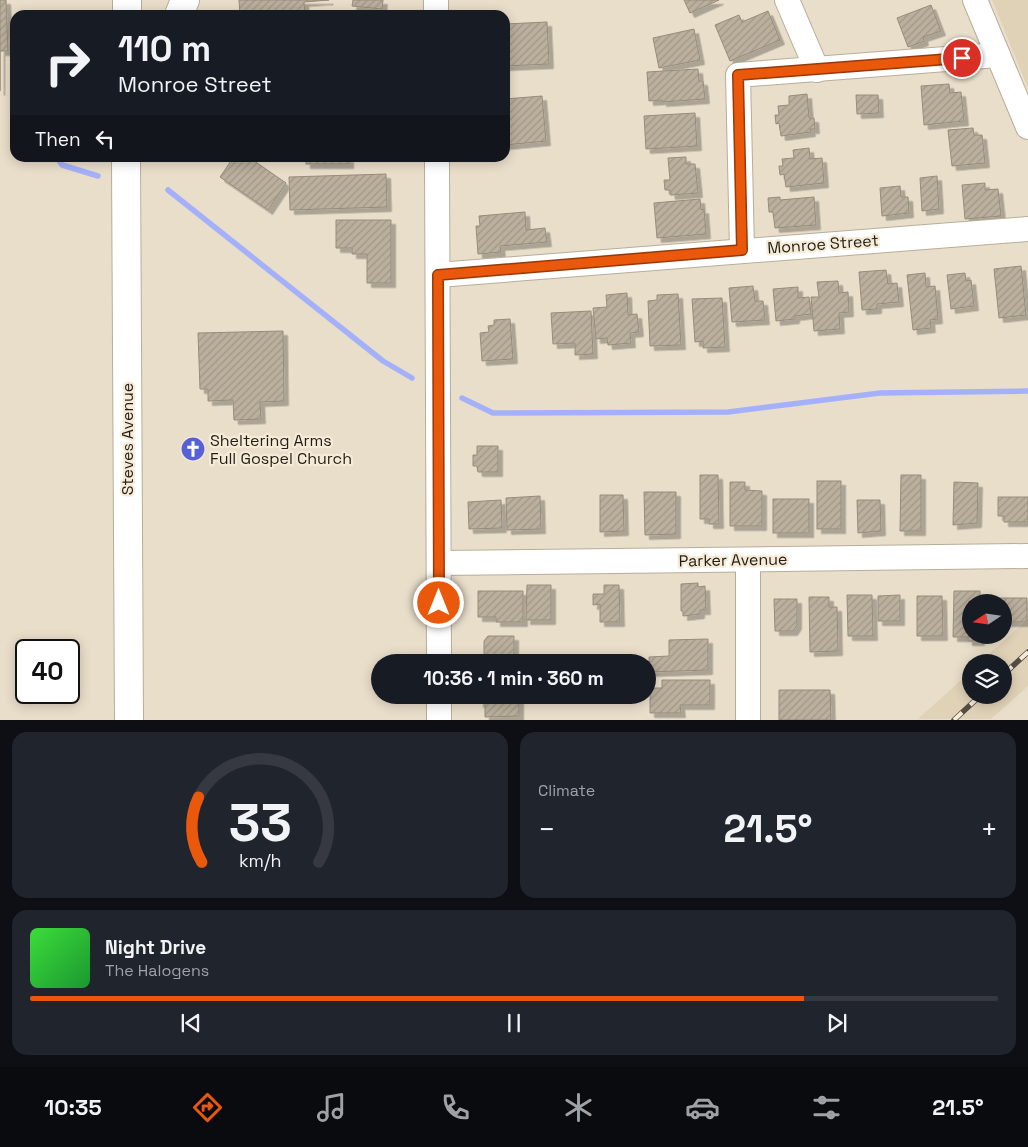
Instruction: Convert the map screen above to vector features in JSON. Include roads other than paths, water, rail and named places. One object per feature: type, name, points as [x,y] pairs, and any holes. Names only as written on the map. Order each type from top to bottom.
[{"type":"main road","name":"Steves Avenue","points":[[126,162],[129,720]]},
{"type":"main road","points":[[126,245],[144,162]]},
{"type":"street","points":[[787,0],[817,70]]},
{"type":"street","points":[[975,0],[1028,127]]},
{"type":"street","points":[[742,250],[738,75],[998,55]]},
{"type":"street","points":[[437,162],[439,654]]},
{"type":"street","name":"Monroe Street","points":[[438,275],[1028,229]]},
{"type":"street","name":"Parker Avenue","points":[[439,563],[1028,556]]},
{"type":"street","points":[[748,560],[748,720]]},
{"type":"street","points":[[439,704],[439,720]]},
{"type":"waterway","points":[[60,162],[62,165],[98,176]]},
{"type":"waterway","points":[[168,190],[383,361],[412,378]]},
{"type":"waterway","points":[[462,398],[493,413],[728,412],[880,393],[1028,391]]},
{"type":"railway","points":[[1012,667],[1028,652]]},
{"type":"railway","points":[[954,720],[971,704]]},
{"type":"place","name":"Sheltering Arms Full Gospel Church","points":[[193,449]]}]
